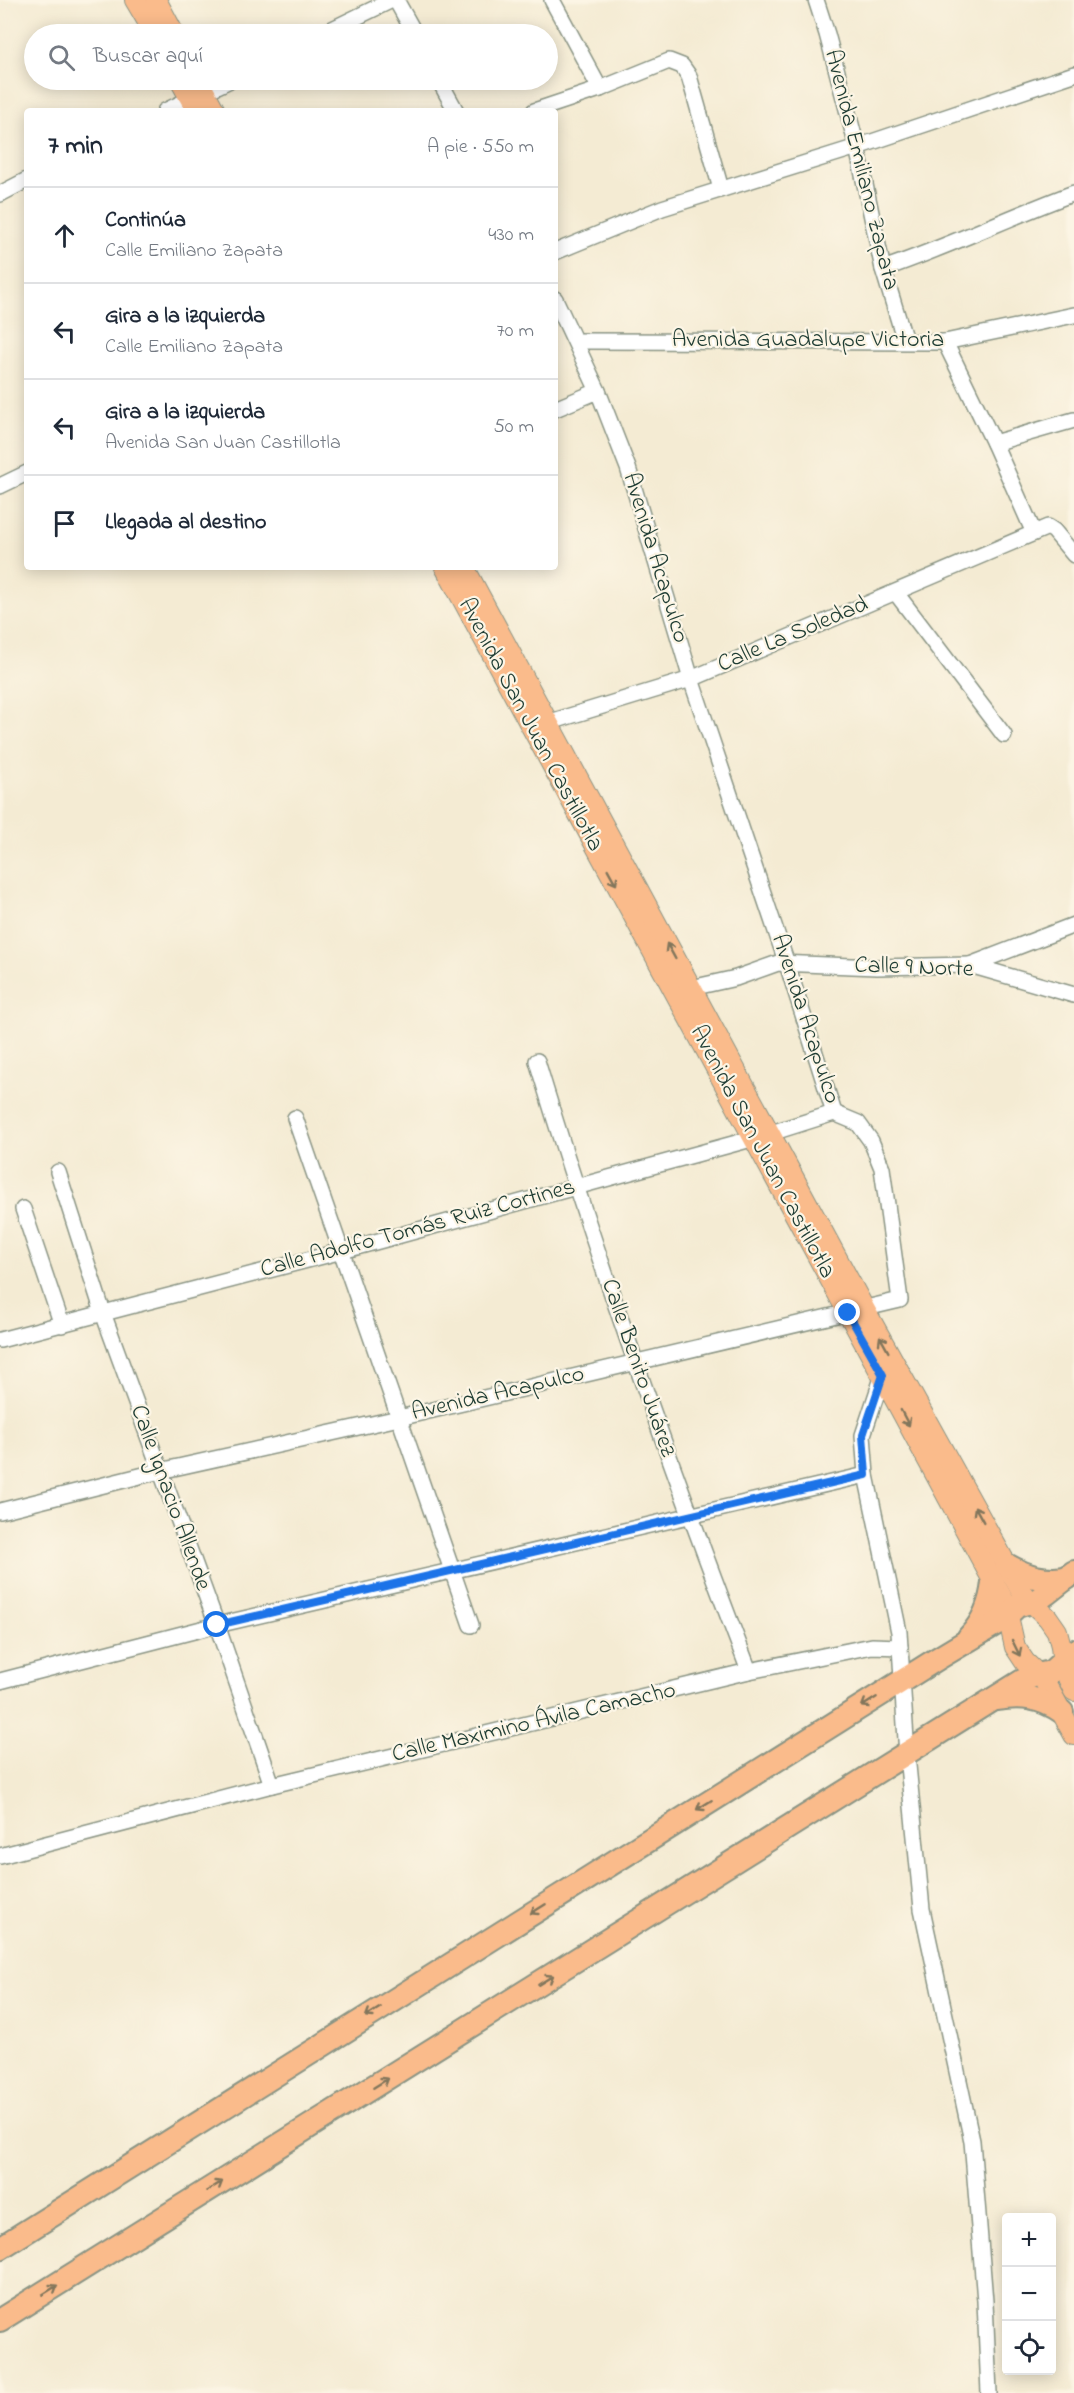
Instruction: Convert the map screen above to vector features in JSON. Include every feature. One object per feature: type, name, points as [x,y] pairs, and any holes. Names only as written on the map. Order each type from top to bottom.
[{"type":"highway","points":[[954,1649],[971,1635],[984,1617],[1000,1574],[1037,1578],[1071,1575]]},
{"type":"highway","points":[[0,2248],[1009,1615],[1017,1606],[1046,1594],[1071,1575]]},
{"type":"highway","points":[[0,2320],[1022,1681],[1038,1674],[1051,1672],[1068,1656]]},
{"type":"highway","points":[[995,1700],[1030,1697],[1047,1702],[1062,1712]]},
{"type":"main road","points":[[135,0],[149,24]]},
{"type":"main road","points":[[156,0],[169,24]]},
{"type":"main road","points":[[197,95],[212,108]]},
{"type":"main road","name":"Avenida San Juan Castillotla","points":[[447,570],[762,1135],[1000,1574],[1015,1647],[1025,1662],[1038,1674],[1074,1735]]},
{"type":"main road","name":"Avenida San Juan Castillotla","points":[[466,570],[691,988],[762,1135]]},
{"type":"main road","name":"Avenida San Juan Castillotla","points":[[857,1311],[883,1375],[1000,1574],[1048,1618],[1057,1631],[1068,1656],[1064,1673],[1074,1691]]},
{"type":"street","points":[[343,24],[394,0],[409,24]]},
{"type":"street","points":[[552,0],[600,88]]},
{"type":"street","name":"Avenida Emiliano Zapata","points":[[816,0],[856,147],[883,269],[905,341]]},
{"type":"street","points":[[543,108],[669,61],[682,66],[689,76],[722,189]]},
{"type":"street","points":[[558,251],[662,208],[856,147],[1074,74]]},
{"type":"street","points":[[444,90],[454,108]]},
{"type":"street","points":[[171,108],[197,95]]},
{"type":"street","points":[[0,194],[24,182]]},
{"type":"street","points":[[883,269],[932,253],[1007,218],[1074,193]]},
{"type":"street","name":"Avenida Acapulco","points":[[0,1511],[160,1471],[399,1418],[900,1300],[882,1168],[871,1141],[858,1123],[834,1113],[787,964],[691,679],[628,468],[598,391],[558,305]]},
{"type":"street","name":"Avenida Guadalupe Victoria","points":[[576,341],[945,342],[1074,315]]},
{"type":"street","points":[[945,342],[1034,533],[1051,528],[1074,555]]},
{"type":"street","points":[[558,408],[598,391]]},
{"type":"street","points":[[994,443],[1074,420]]},
{"type":"street","points":[[0,486],[24,474]]},
{"type":"street","name":"Calle La Soledad","points":[[547,723],[691,679],[1034,533]]},
{"type":"street","points":[[896,593],[1004,735]]},
{"type":"street","points":[[970,965],[1074,925]]},
{"type":"street","name":"Calle 9 Norte","points":[[691,988],[736,978],[770,964],[877,967],[970,965],[1074,995]]},
{"type":"street","name":"Calle Benito Juárez","points":[[537,1061],[575,1186],[689,1516],[749,1671]]},
{"type":"street","name":"Calle Adolfo Tomás Ruiz Cortines","points":[[0,1340],[342,1251],[834,1113]]},
{"type":"street","points":[[295,1118],[471,1625]]},
{"type":"street","name":"Calle Ignacio Allende","points":[[58,1172],[103,1313],[217,1625],[272,1785]]},
{"type":"street","points":[[23,1209],[62,1325]]},
{"type":"street","points":[[883,1375],[863,1435],[866,1475],[900,1647],[907,1755],[922,1910],[972,2141],[985,2301],[989,2393]]},
{"type":"street","points":[[0,1681],[217,1625],[866,1475]]},
{"type":"street","name":"Calle Maximino Ávila Camacho","points":[[0,1856],[272,1785],[749,1671],[872,1646],[900,1647]]},
{"type":"route","points":[[217,1625],[866,1475],[863,1435],[875,1393],[883,1375],[848,1313]]}]
